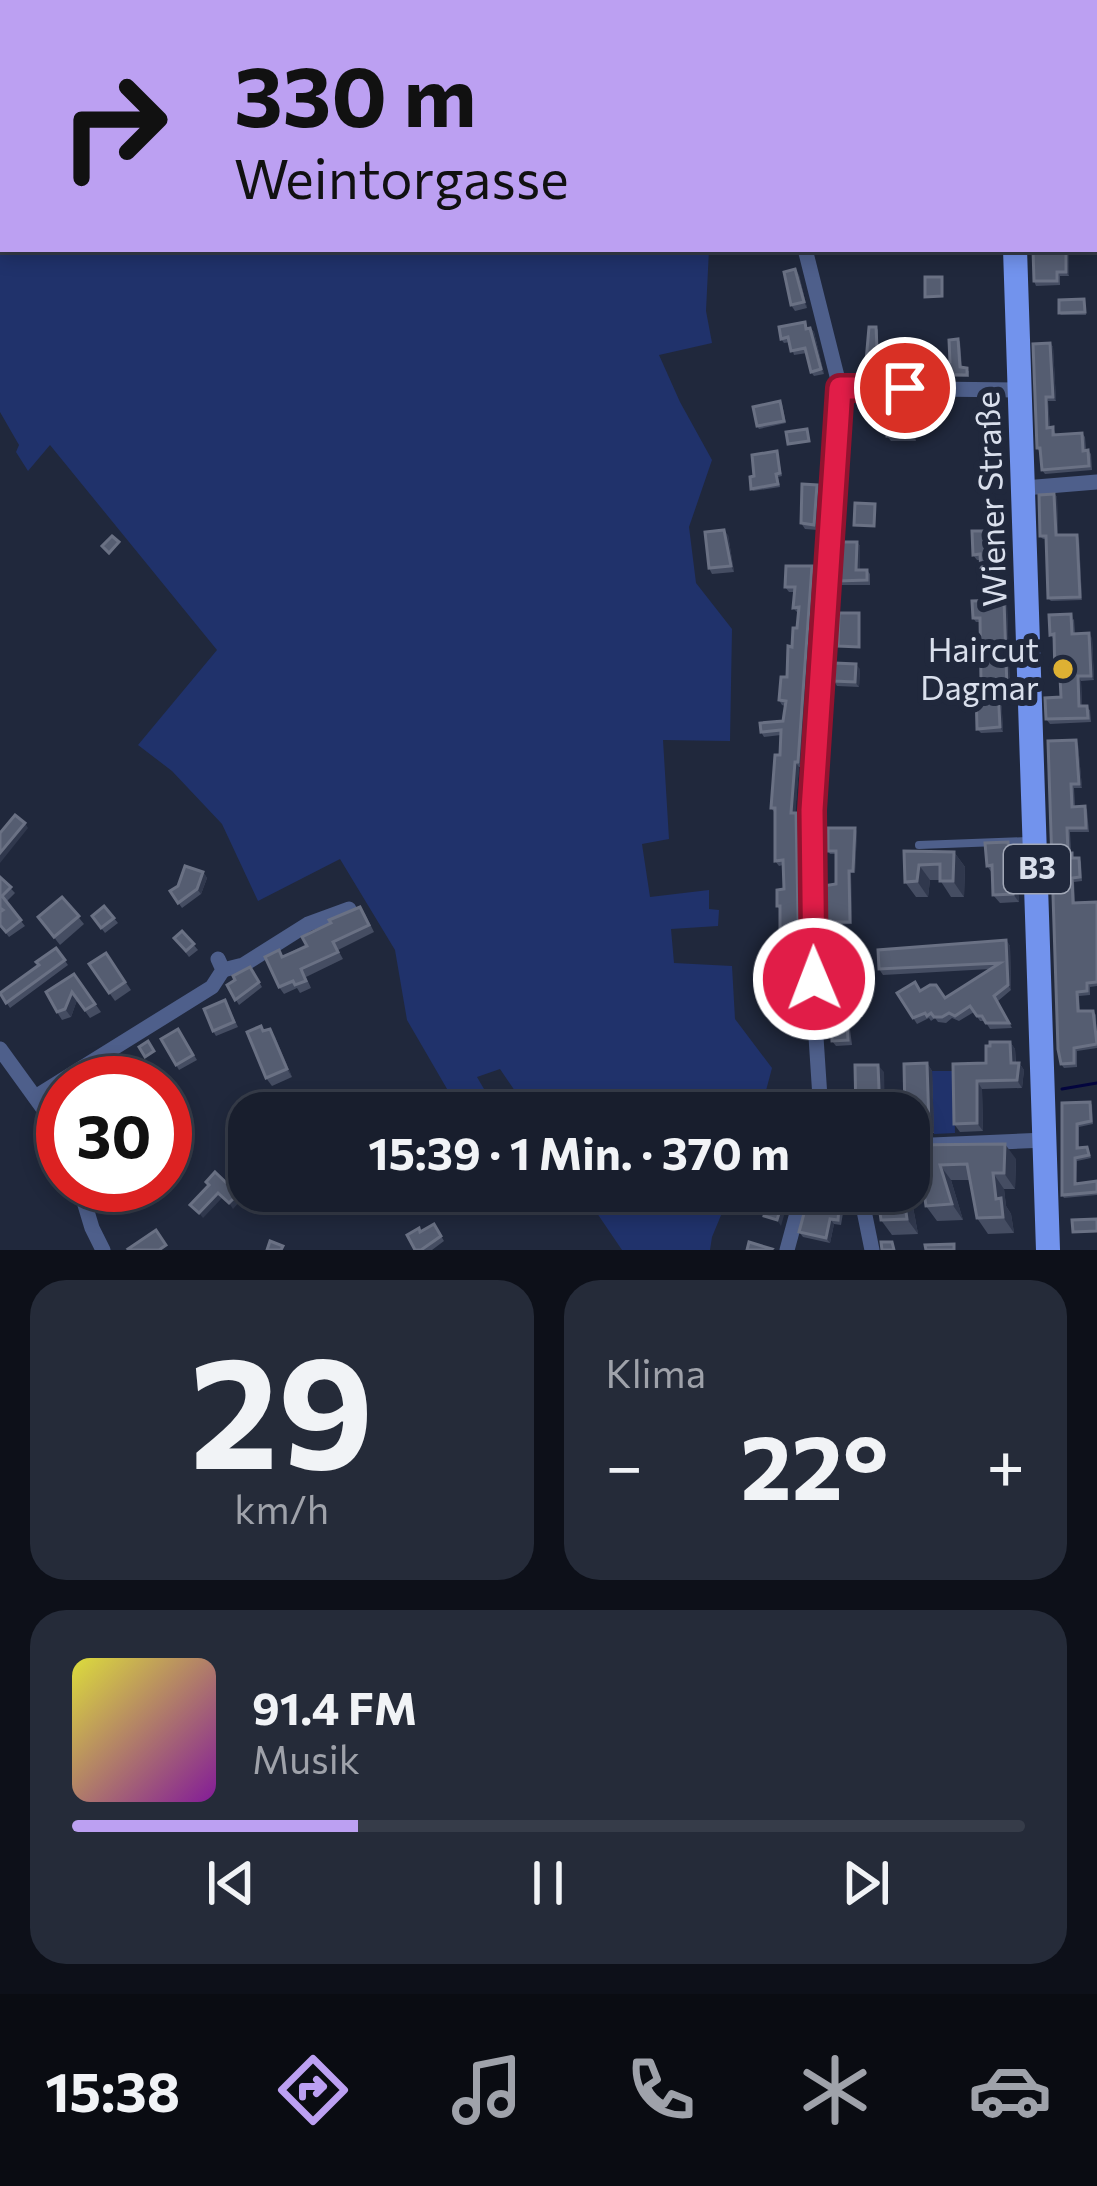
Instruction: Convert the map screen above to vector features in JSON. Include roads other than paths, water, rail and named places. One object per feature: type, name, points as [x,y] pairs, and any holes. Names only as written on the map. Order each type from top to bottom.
[{"type":"main road","name":"Wiener Straße","points":[[1016,252],[1048,1250]]},
{"type":"street","points":[[806,252],[840,388],[812,810],[819,1092]]},
{"type":"street","points":[[840,388],[1020,390]]},
{"type":"street","points":[[1024,488],[1097,482]]},
{"type":"street","points":[[0,1049],[35,1097],[212,986],[221,965],[243,965],[308,924],[349,909]]},
{"type":"street","points":[[930,1145],[1046,1140]]},
{"type":"street","points":[[87,1212],[103,1250]]},
{"type":"street","points":[[788,1250],[798,1212]]},
{"type":"street","points":[[864,1212],[872,1250]]},
{"type":"lane","points":[[919,845],[1036,841]]},
{"type":"waterway","points":[[1062,1089],[1097,1083]]},
{"type":"place","name":"Haircut Dagmar","points":[[1063,669]]}]
